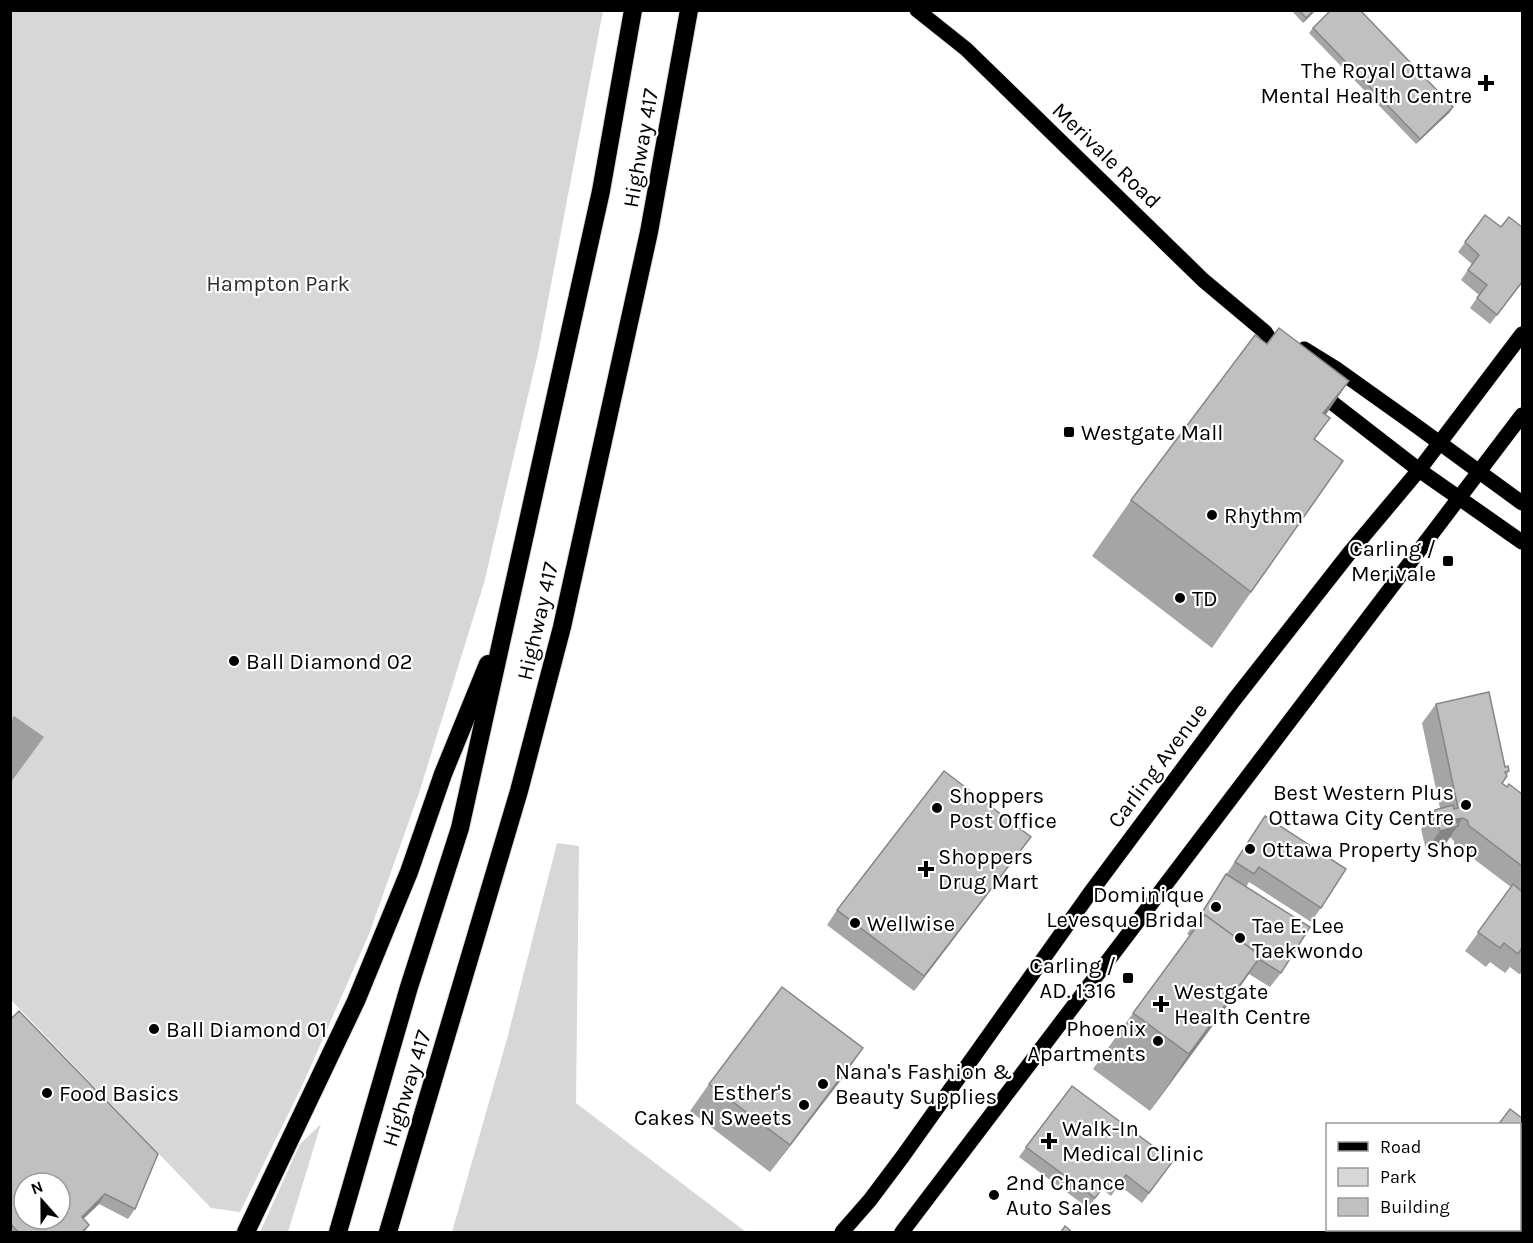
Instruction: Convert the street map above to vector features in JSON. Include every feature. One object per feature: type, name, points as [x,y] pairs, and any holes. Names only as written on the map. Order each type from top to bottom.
[{"type":"highway","points":[[338,1233],[410,987],[460,828],[601,191],[633,10]]},
{"type":"highway","name":"Highway 417","points":[[388,1233],[519,791],[562,627],[649,232],[689,10]]},
{"type":"highway","points":[[246,1233],[356,1001],[409,872],[443,774],[506,621]]},
{"type":"main road","name":"Merivale Road","points":[[917,10],[966,49],[1196,273],[1265,332],[1288,365]]},
{"type":"main road","name":"Merivale Road","points":[[1265,332],[1310,352],[1441,443],[1522,503]]},
{"type":"main road","name":"Carling Avenue","points":[[842,1233],[903,1156],[1094,888],[1234,700],[1351,551],[1441,443],[1522,334]]},
{"type":"main road","points":[[1303,381],[1419,470],[1522,542]]},
{"type":"main road","points":[[902,1233],[1522,415]]},
{"type":"green space","name":"Hampton Park","points":[[11,11],[603,11],[538,353],[484,583],[420,790],[369,934],[303,1084],[240,1212],[211,1208],[11,1000]]},
{"type":"green space","points":[[557,843],[579,846],[576,1103],[746,1232],[452,1232],[507,1039]]},
{"type":"green space","points":[[321,1124],[288,1232],[260,1232],[300,1144]]},
{"type":"shaded area","points":[[14,716],[44,737],[11,782],[11,721]]},
{"type":"building","points":[[1299,10],[1314,10],[1306,18]]},
{"type":"building","points":[[1331,10],[1360,10],[1453,107],[1420,139],[1313,28]]},
{"type":"building","points":[[1485,215],[1501,227],[1509,217],[1522,227],[1522,282],[1497,315],[1477,298],[1487,285],[1468,270],[1479,255],[1465,242]]},
{"type":"building","name":"Rhythm","points":[[1279,328],[1349,381],[1323,413],[1330,418],[1314,439],[1343,461],[1251,592],[1131,500],[1255,335],[1267,344]]},
{"type":"building","points":[[1489,692],[1505,767],[1508,766],[1509,771],[1505,772],[1507,776],[1502,783],[1507,787],[1509,784],[1522,794],[1522,866],[1468,825],[1468,821],[1463,818],[1456,819],[1458,826],[1440,831],[1435,810],[1453,805],[1454,809],[1458,808],[1436,704]]},
{"type":"building","points":[[944,771],[1031,837],[924,976],[837,910]]},
{"type":"building","points":[[1265,816],[1346,869],[1321,908],[1259,867],[1254,874],[1235,862]]},
{"type":"building","points":[[1226,874],[1310,927],[1281,973],[1259,959],[1261,956],[1205,915],[1201,921],[1198,919]]},
{"type":"building","points":[[1513,884],[1522,892],[1522,948],[1518,954],[1504,943],[1500,948],[1478,932]]},
{"type":"building","points":[[1205,915],[1261,956],[1189,1054],[1133,1013]]},
{"type":"building","points":[[782,987],[863,1048],[790,1145],[709,1084]]},
{"type":"building","name":"Food Basics","points":[[19,1011],[158,1154],[135,1209],[105,1194],[82,1217],[89,1225],[81,1233],[19,1233],[17,1231],[72,1231],[72,1171],[12,1171],[12,1225],[10,1223],[10,1020]]},
{"type":"building","points":[[1072,1086],[1173,1161],[1149,1193],[1126,1175],[1118,1186],[1109,1180],[1095,1198],[1026,1147]]},
{"type":"building","points":[[1510,1109],[1522,1118],[1522,1147],[1521,1123],[1500,1123]]},
{"type":"building","points":[[1065,1226],[1073,1233],[1060,1233]]},
{"type":"place","name":"The Royal Ottawa Mental Health Centre","points":[[1486,83]]},
{"type":"place","name":"Westgate Mall","points":[[1069,432]]},
{"type":"place","name":"Rhythm","points":[[1212,515]]},
{"type":"place","name":"Carling / Merivale","points":[[1448,561]]},
{"type":"place","name":"TD","points":[[1180,598]]},
{"type":"place","name":"Ball Diamond 02","points":[[234,661]]},
{"type":"place","name":"Best Western Plus Ottawa City Centre","points":[[1466,805]]},
{"type":"place","name":"Shoppers Post Office","points":[[937,808]]},
{"type":"place","name":"Ottawa Property Shop","points":[[1250,849]]},
{"type":"place","name":"Shoppers Drug Mart","points":[[926,869]]},
{"type":"place","name":"Dominique Levesque Bridal","points":[[1216,907]]},
{"type":"place","name":"Wellwise","points":[[855,923]]},
{"type":"place","name":"Tae E. Lee Taekwondo","points":[[1240,938]]},
{"type":"place","name":"Carling / AD. 1316","points":[[1128,978]]},
{"type":"place","name":"Westgate Health Centre","points":[[1161,1004]]},
{"type":"place","name":"Ball Diamond 01","points":[[154,1029]]},
{"type":"place","name":"Phoenix Apartments","points":[[1158,1041]]},
{"type":"place","name":"Nana's Fashion & Beauty Supplies","points":[[823,1084]]},
{"type":"place","name":"Food Basics","points":[[47,1093]]},
{"type":"place","name":"Esther's Cakes N Sweets","points":[[804,1105]]},
{"type":"place","name":"Walk-In Medical Clinic","points":[[1049,1141]]},
{"type":"place","name":"2nd Chance Auto Sales","points":[[994,1195]]}]
